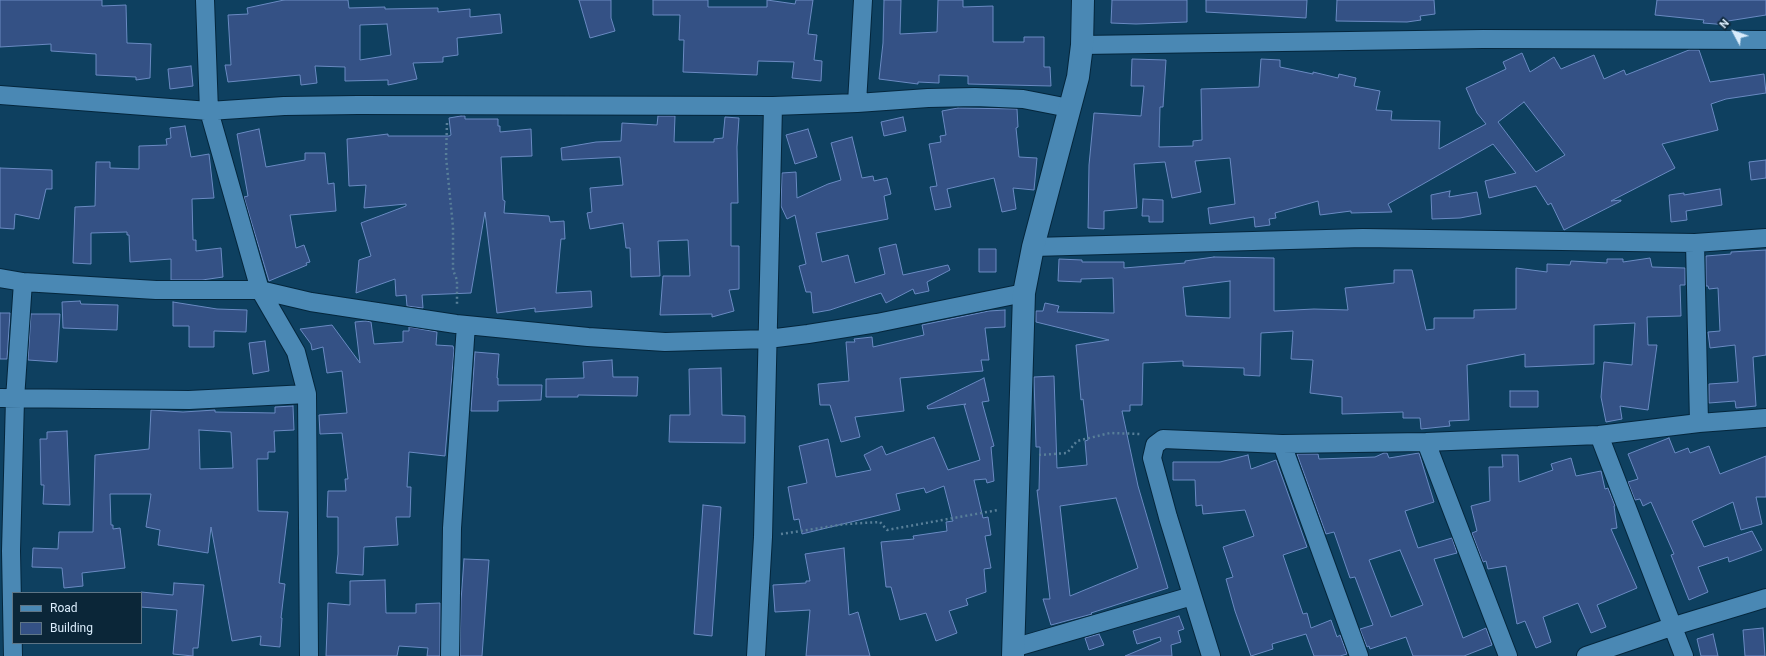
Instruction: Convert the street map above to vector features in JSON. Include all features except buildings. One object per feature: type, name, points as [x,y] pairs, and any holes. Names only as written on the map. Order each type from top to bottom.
[{"type":"street","points":[[205,0],[210,111],[260,290],[296,352],[307,394],[309,656]]},
{"type":"street","points":[[857,103],[863,0]]},
{"type":"street","points":[[1083,0],[1082,46],[1078,77],[1033,247],[1024,293],[1013,652],[1192,596]]},
{"type":"street","points":[[1082,46],[1483,39],[1766,40]]},
{"type":"street","points":[[0,95],[210,111],[291,106],[773,106],[975,97],[1024,99],[1069,108]]},
{"type":"street","points":[[756,656],[762,537],[773,106]]},
{"type":"street","points":[[1033,247],[1364,238],[1695,243],[1766,238]]},
{"type":"street","points":[[1695,243],[1699,423]]},
{"type":"street","points":[[0,278],[22,282],[156,290],[260,290],[311,302],[461,324],[588,337],[665,342],[768,339],[877,323],[1024,293]]},
{"type":"street","points":[[12,641],[6,551],[8,398],[22,282]]},
{"type":"street","points":[[450,656],[452,528],[461,324]]},
{"type":"street","points":[[8,398],[189,400],[307,394]]},
{"type":"street","points":[[1211,656],[1168,516],[1152,458],[1155,445],[1163,439],[1282,444],[1426,442],[1599,436],[1699,423],[1766,418]]},
{"type":"street","points":[[1599,436],[1674,626],[1684,656]]},
{"type":"street","points":[[1426,442],[1508,656]]},
{"type":"street","points":[[1282,444],[1359,656]]},
{"type":"street","points":[[1586,656],[1674,626],[1766,598]]},
{"type":"street","points":[[12,644],[13,656]]},
{"type":"path","points":[[447,105],[446,157],[453,227],[453,270],[458,280],[461,324]]},
{"type":"path","points":[[1019,457],[1067,453],[1077,441],[1110,433],[1141,434],[1155,445]]},
{"type":"path","points":[[762,537],[846,524],[880,522],[887,530],[1017,507]]}]
